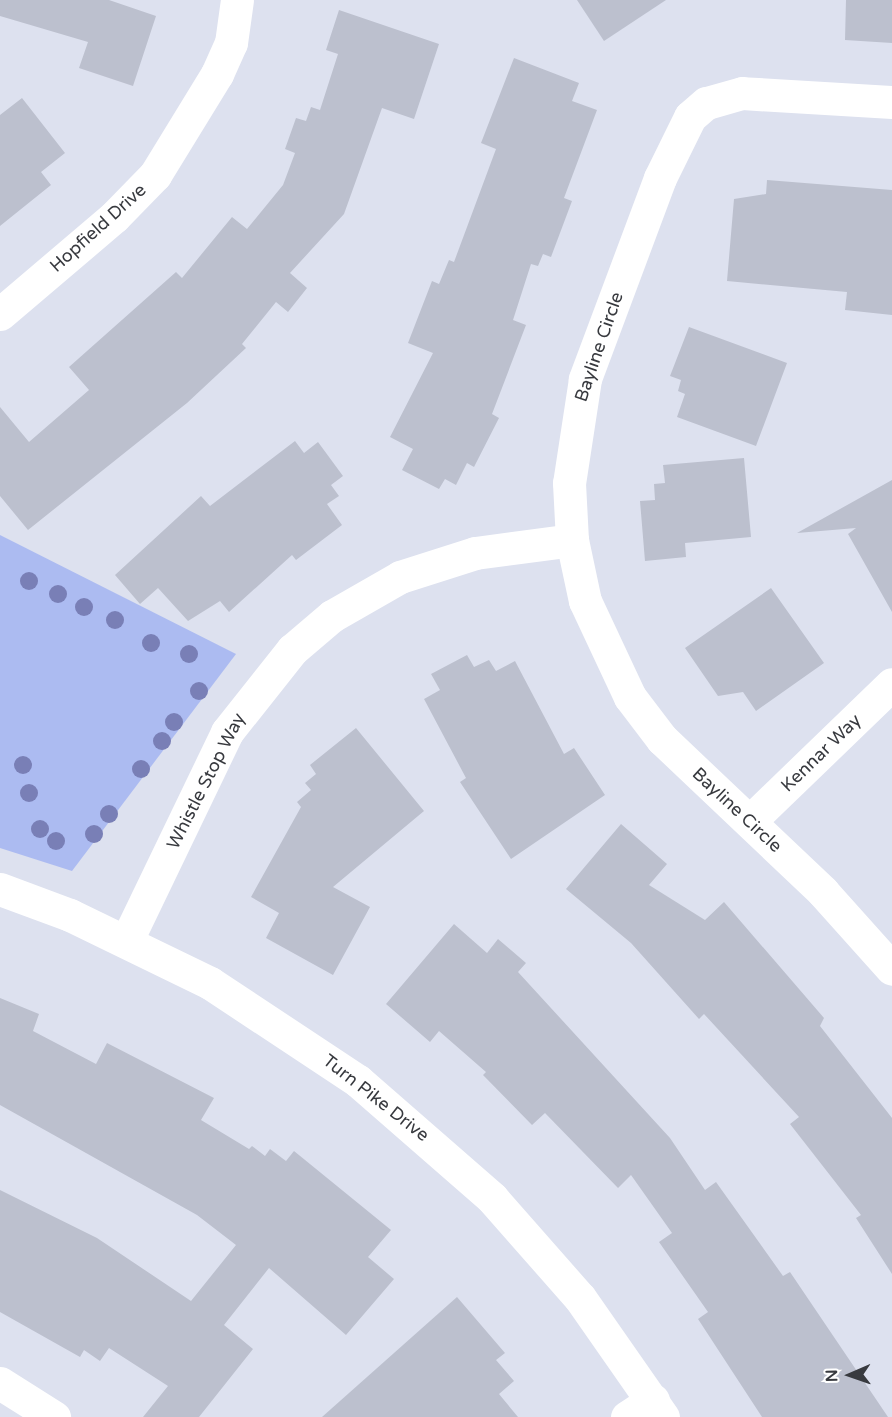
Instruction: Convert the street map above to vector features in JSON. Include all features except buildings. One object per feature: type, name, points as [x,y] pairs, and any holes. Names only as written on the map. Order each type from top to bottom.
[{"type":"street","name":"Hopfield Drive","points":[[0,314],[156,175],[189,126],[231,43],[237,0]]},
{"type":"street","name":"Bayline Circle","points":[[892,102],[742,93],[706,103],[690,117],[660,178],[585,379],[569,473],[572,540],[585,601],[630,697],[662,739],[750,821],[892,969]]},
{"type":"street","name":"Whistle Stop Way","points":[[127,940],[227,732],[292,650],[332,616],[400,577],[475,553],[572,540]]},
{"type":"street","name":"Kennar Way","points":[[750,821],[892,684]]},
{"type":"street","name":"Turn Pike Drive","points":[[0,889],[127,940],[286,1030],[427,1137],[492,1198],[580,1298],[648,1412]]},
{"type":"street","points":[[0,1383],[54,1417]]},
{"type":"shaded area","points":[[0,535],[236,654],[72,871],[0,848]]}]
